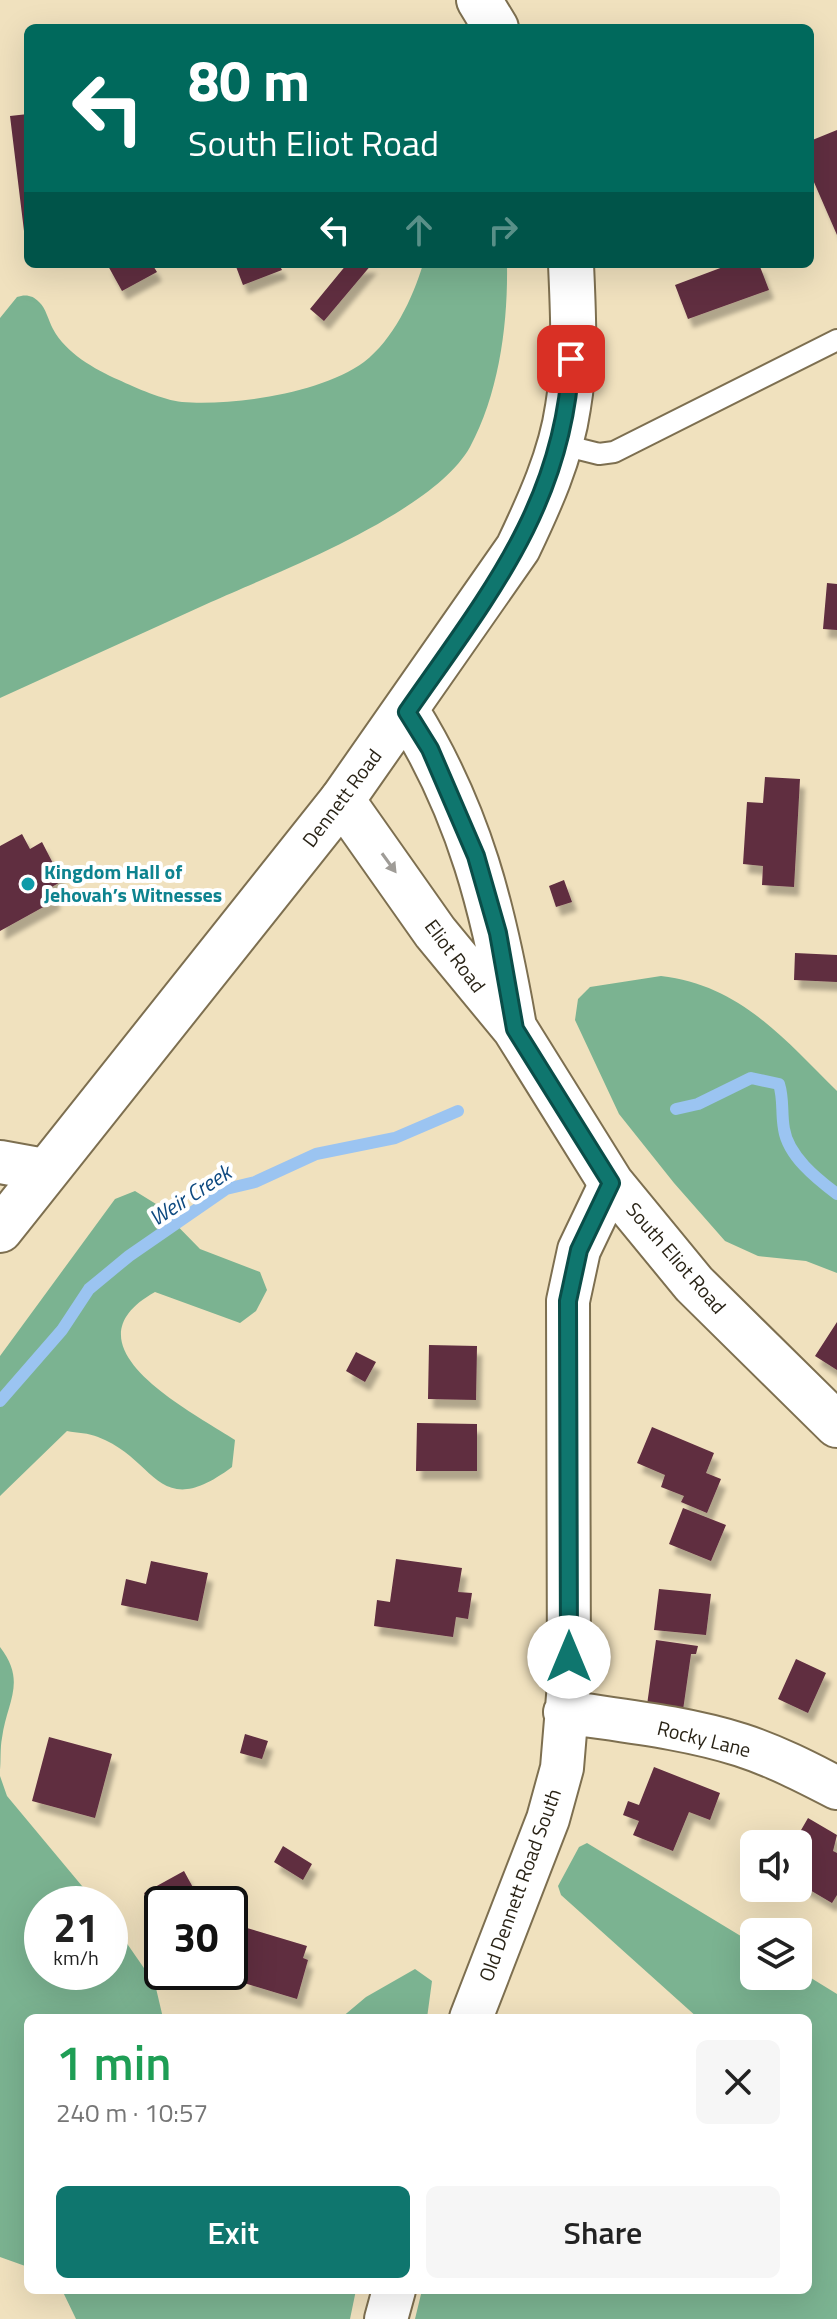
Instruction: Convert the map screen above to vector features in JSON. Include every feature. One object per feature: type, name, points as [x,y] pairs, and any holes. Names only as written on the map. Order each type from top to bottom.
[{"type":"main road","points":[[479,0],[494,24]]},
{"type":"main road","name":"Dennett Road","points":[[0,1230],[44,1170],[342,800],[407,712],[518,548],[559,444],[568,407],[573,311],[571,268]]},
{"type":"main road","name":"Eliot Road","points":[[407,712],[430,749],[476,856],[498,933],[515,1029]]},
{"type":"main road","name":"Eliot Road","points":[[342,800],[435,932],[515,1029]]},
{"type":"main road","name":"South Eliot Road","points":[[515,1029],[611,1183],[694,1284],[837,1425]]},
{"type":"street","points":[[0,1162],[44,1170]]},
{"type":"street","name":"Old Dennett Road South","points":[[473,2014],[548,1819],[562,1768],[569,1684],[568,1301],[579,1250],[611,1183]]},
{"type":"street","name":"Rocky Lane","points":[[565,1712],[691,1732],[741,1745],[784,1761],[837,1788]]},
{"type":"street","points":[[386,2319],[393,2294]]},
{"type":"lane","points":[[559,444],[599,454],[614,452],[837,340]]},
{"type":"green space","points":[[422,268],[507,268],[506,311],[495,381],[470,447],[451,471],[424,495],[352,538],[0,698],[0,318],[17,297],[29,296],[37,300],[65,346],[110,376],[175,401],[203,403],[277,395],[346,373],[364,362],[384,342],[401,318]]},
{"type":"green space","points":[[661,976],[689,981],[737,1002],[778,1034],[837,1091],[837,1273],[806,1261],[758,1256],[725,1241],[619,1114],[575,1020],[578,999],[590,987]]},
{"type":"green space","points":[[135,1191],[156,1204],[200,1249],[260,1272],[267,1290],[256,1311],[240,1323],[155,1292],[129,1312],[121,1333],[126,1354],[142,1375],[164,1394],[235,1440],[232,1467],[207,1483],[188,1489],[172,1488],[118,1447],[94,1436],[67,1431],[0,1496],[0,1356],[115,1199]]},
{"type":"green space","points":[[0,1647],[8,1659],[14,1681],[1,1742],[0,1770]]},
{"type":"green space","points":[[0,1776],[7,1796],[82,1886],[24,1886],[24,1990],[128,1990],[128,1945],[144,1968],[144,1990],[156,1990],[162,2014],[24,2014],[24,2266],[0,2257]]},
{"type":"green space","points":[[587,1843],[740,1936],[740,1990],[812,1990],[812,1979],[837,1994],[837,2319],[415,2319],[421,2294],[812,2294],[812,2014],[694,2014],[561,1895],[558,1886],[579,1847]]},
{"type":"green space","points":[[415,1969],[432,1981],[428,2014],[346,2014],[366,1997]]},
{"type":"green space","points":[[64,2294],[355,2294],[350,2319],[76,2319]]},
{"type":"building","points":[[24,114],[24,231],[10,116]]},
{"type":"building","points":[[837,130],[837,235],[814,182],[814,139]]},
{"type":"building","points":[[109,268],[154,268],[157,272],[122,291]]},
{"type":"building","points":[[237,268],[282,270],[243,285]]},
{"type":"building","points":[[344,268],[369,268],[324,321],[310,309]]},
{"type":"building","points":[[720,268],[761,268],[769,290],[688,319],[675,285]]},
{"type":"building","points":[[827,583],[837,584],[837,630],[823,629]]},
{"type":"building","points":[[765,777],[800,779],[794,887],[762,885],[763,866],[743,864],[747,802],[763,803]]},
{"type":"building","name":"Kingdom Hall of Jehovah’s Witnesses","points":[[22,834],[30,849],[42,842],[62,881],[50,888],[56,900],[0,931],[0,846]]},
{"type":"building","points":[[564,880],[572,902],[556,907],[549,886]]},
{"type":"building","points":[[795,953],[837,955],[837,982],[794,980]]},
{"type":"building","points":[[837,1322],[837,1370],[815,1356]]},
{"type":"building","points":[[429,1345],[477,1346],[476,1400],[428,1399]]},
{"type":"building","points":[[356,1352],[376,1362],[365,1382],[346,1371]]},
{"type":"building","points":[[417,1423],[477,1424],[477,1471],[416,1471]]},
{"type":"building","points":[[652,1427],[714,1453],[706,1473],[721,1479],[707,1513],[681,1502],[684,1496],[661,1487],[665,1475],[637,1463]]},
{"type":"building","points":[[683,1508],[726,1525],[711,1561],[669,1544]]},
{"type":"building","points":[[396,1559],[462,1568],[458,1592],[472,1593],[468,1619],[456,1617],[453,1637],[374,1626],[377,1600],[390,1602]]},
{"type":"building","points":[[151,1561],[208,1573],[198,1621],[121,1605],[126,1579],[146,1584]]},
{"type":"building","points":[[659,1589],[711,1594],[706,1635],[654,1630]]},
{"type":"building","points":[[656,1640],[698,1646],[696,1654],[691,1654],[683,1710],[647,1705]]},
{"type":"building","points":[[796,1659],[826,1673],[808,1713],[778,1699]]},
{"type":"building","points":[[245,1734],[268,1741],[262,1759],[240,1753]]},
{"type":"building","points":[[49,1737],[112,1754],[95,1818],[32,1801]]},
{"type":"building","points":[[654,1767],[720,1793],[710,1820],[689,1812],[673,1851],[633,1835],[639,1821],[623,1815],[628,1801],[639,1805]]},
{"type":"building","points":[[808,1818],[837,1835],[833,1851],[837,1853],[837,1895],[832,1903],[812,1891],[812,1830],[801,1830]]},
{"type":"building","points":[[283,1846],[312,1864],[303,1880],[274,1862]]},
{"type":"building","points":[[184,1871],[192,1886],[157,1886]]},
{"type":"building","points":[[248,1928],[307,1946],[303,1958],[308,1960],[297,1999],[248,1984]]},
{"type":"waterway","name":"Weir Creek","points":[[676,1109],[698,1104],[751,1078],[779,1084],[784,1129],[791,1148],[812,1174],[837,1194]]},
{"type":"waterway","name":"Weir Creek","points":[[0,1401],[62,1330],[89,1289],[129,1256],[226,1189],[255,1182],[316,1154],[395,1138],[458,1111]]},
{"type":"place","name":"Kingdom Hall of Jehovah’s Witnesses","points":[[28,884]]},
{"type":"route","points":[[569,1657],[568,1301],[579,1250],[611,1183],[570,1122],[515,1029],[498,933],[476,856],[430,749],[407,712],[518,548],[535,513],[552,468],[568,407],[571,359]]}]
